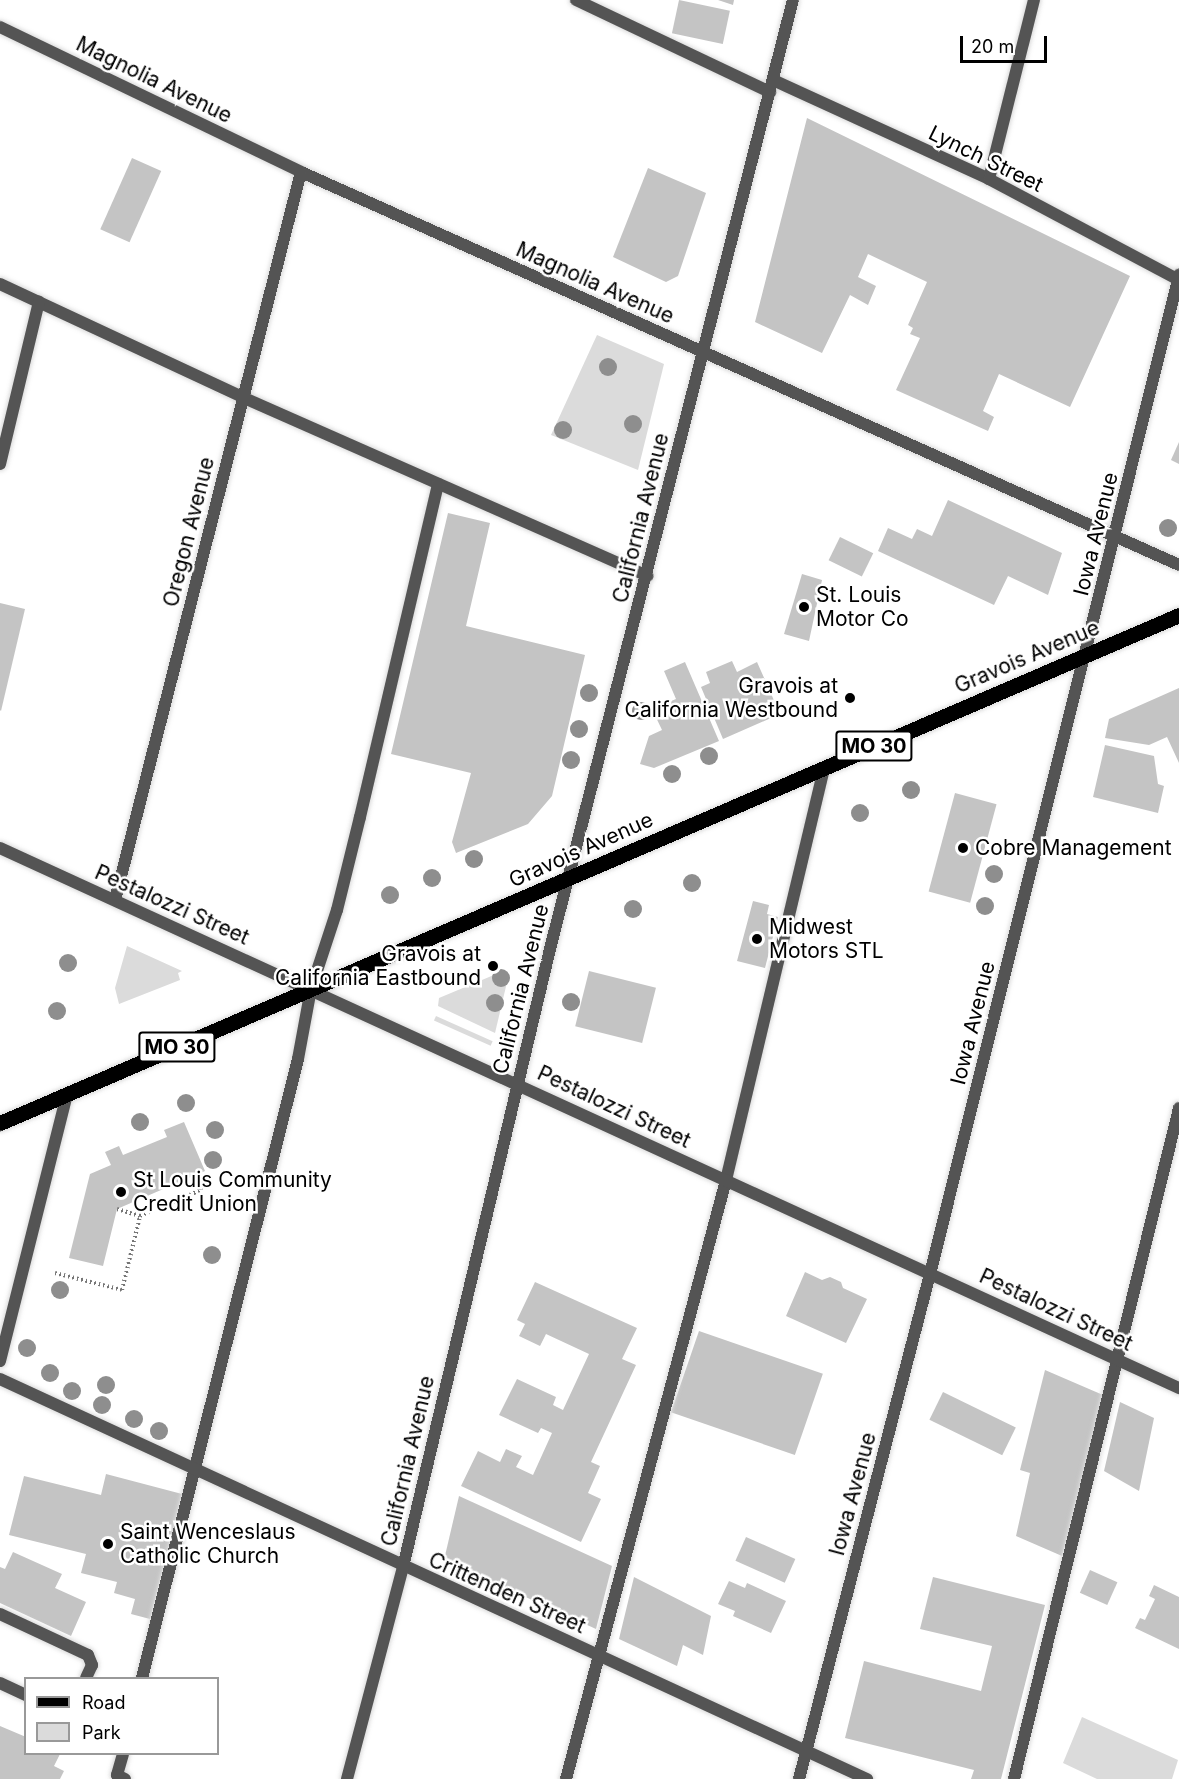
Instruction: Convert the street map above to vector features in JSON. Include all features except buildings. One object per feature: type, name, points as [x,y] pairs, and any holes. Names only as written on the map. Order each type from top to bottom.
[{"type":"main road","name":"Gravois Avenue","points":[[0,1123],[1179,615]]},
{"type":"street","name":"Lynch Street","points":[[576,0],[989,179],[1179,278]]},
{"type":"street","name":"California Avenue","points":[[347,1779],[403,1567],[517,1084],[793,0]]},
{"type":"street","points":[[989,179],[1034,0]]},
{"type":"street","name":"Magnolia Avenue","points":[[0,27],[301,172],[1179,565]]},
{"type":"street","name":"Oregon Avenue","points":[[115,900],[301,172]]},
{"type":"street","name":"Iowa Avenue","points":[[799,1779],[930,1274],[1179,278]]},
{"type":"street","points":[[0,284],[244,398],[646,576]]},
{"type":"street","points":[[0,464],[39,302]]},
{"type":"street","points":[[142,1677],[198,1469],[298,1059],[311,989],[337,910],[438,484]]},
{"type":"street","points":[[566,1779],[726,1180],[824,768]]},
{"type":"street","name":"Pestalozzi Street","points":[[0,848],[1179,1388]]},
{"type":"street","points":[[0,1361],[67,1095]]},
{"type":"street","points":[[1014,1779],[1179,1108]]},
{"type":"street","name":"Crittenden Street","points":[[0,1379],[198,1469],[403,1567],[867,1779]]},
{"type":"street","points":[[0,1614],[88,1655],[92,1665],[86,1677]]},
{"type":"street","points":[[0,1683],[24,1694]]},
{"type":"street","points":[[123,1755],[117,1775],[125,1779]]},
{"type":"path","points":[[117,1209],[140,1216],[201,1190],[196,1175]]},
{"type":"path","points":[[55,1273],[122,1290],[140,1216]]},
{"type":"green space","points":[[597,335],[664,364],[638,470],[551,435]]},
{"type":"green space","points":[[127,946],[182,971],[178,973],[180,980],[119,1004],[115,988]]},
{"type":"green space","points":[[501,972],[508,978],[495,1033],[438,1006],[439,998]]},
{"type":"green space","points":[[436,1016],[493,1041],[491,1046],[434,1021]]},
{"type":"green space","points":[[1082,1717],[1178,1760],[1172,1779],[1097,1779],[1063,1763]]},
{"type":"place","name":"St. Louis Motor Co","points":[[804,607]]},
{"type":"place","name":"Gravois at California Westbound","points":[[850,698]]},
{"type":"place","name":"Cobre Management","points":[[963,848]]},
{"type":"place","name":"Midwest Motors STL","points":[[757,939]]},
{"type":"place","name":"Gravois at California Eastbound","points":[[493,966]]},
{"type":"place","name":"St Louis Community Credit Union","points":[[121,1192]]},
{"type":"place","name":"Saint Wenceslaus Catholic Church","points":[[108,1544]]}]
